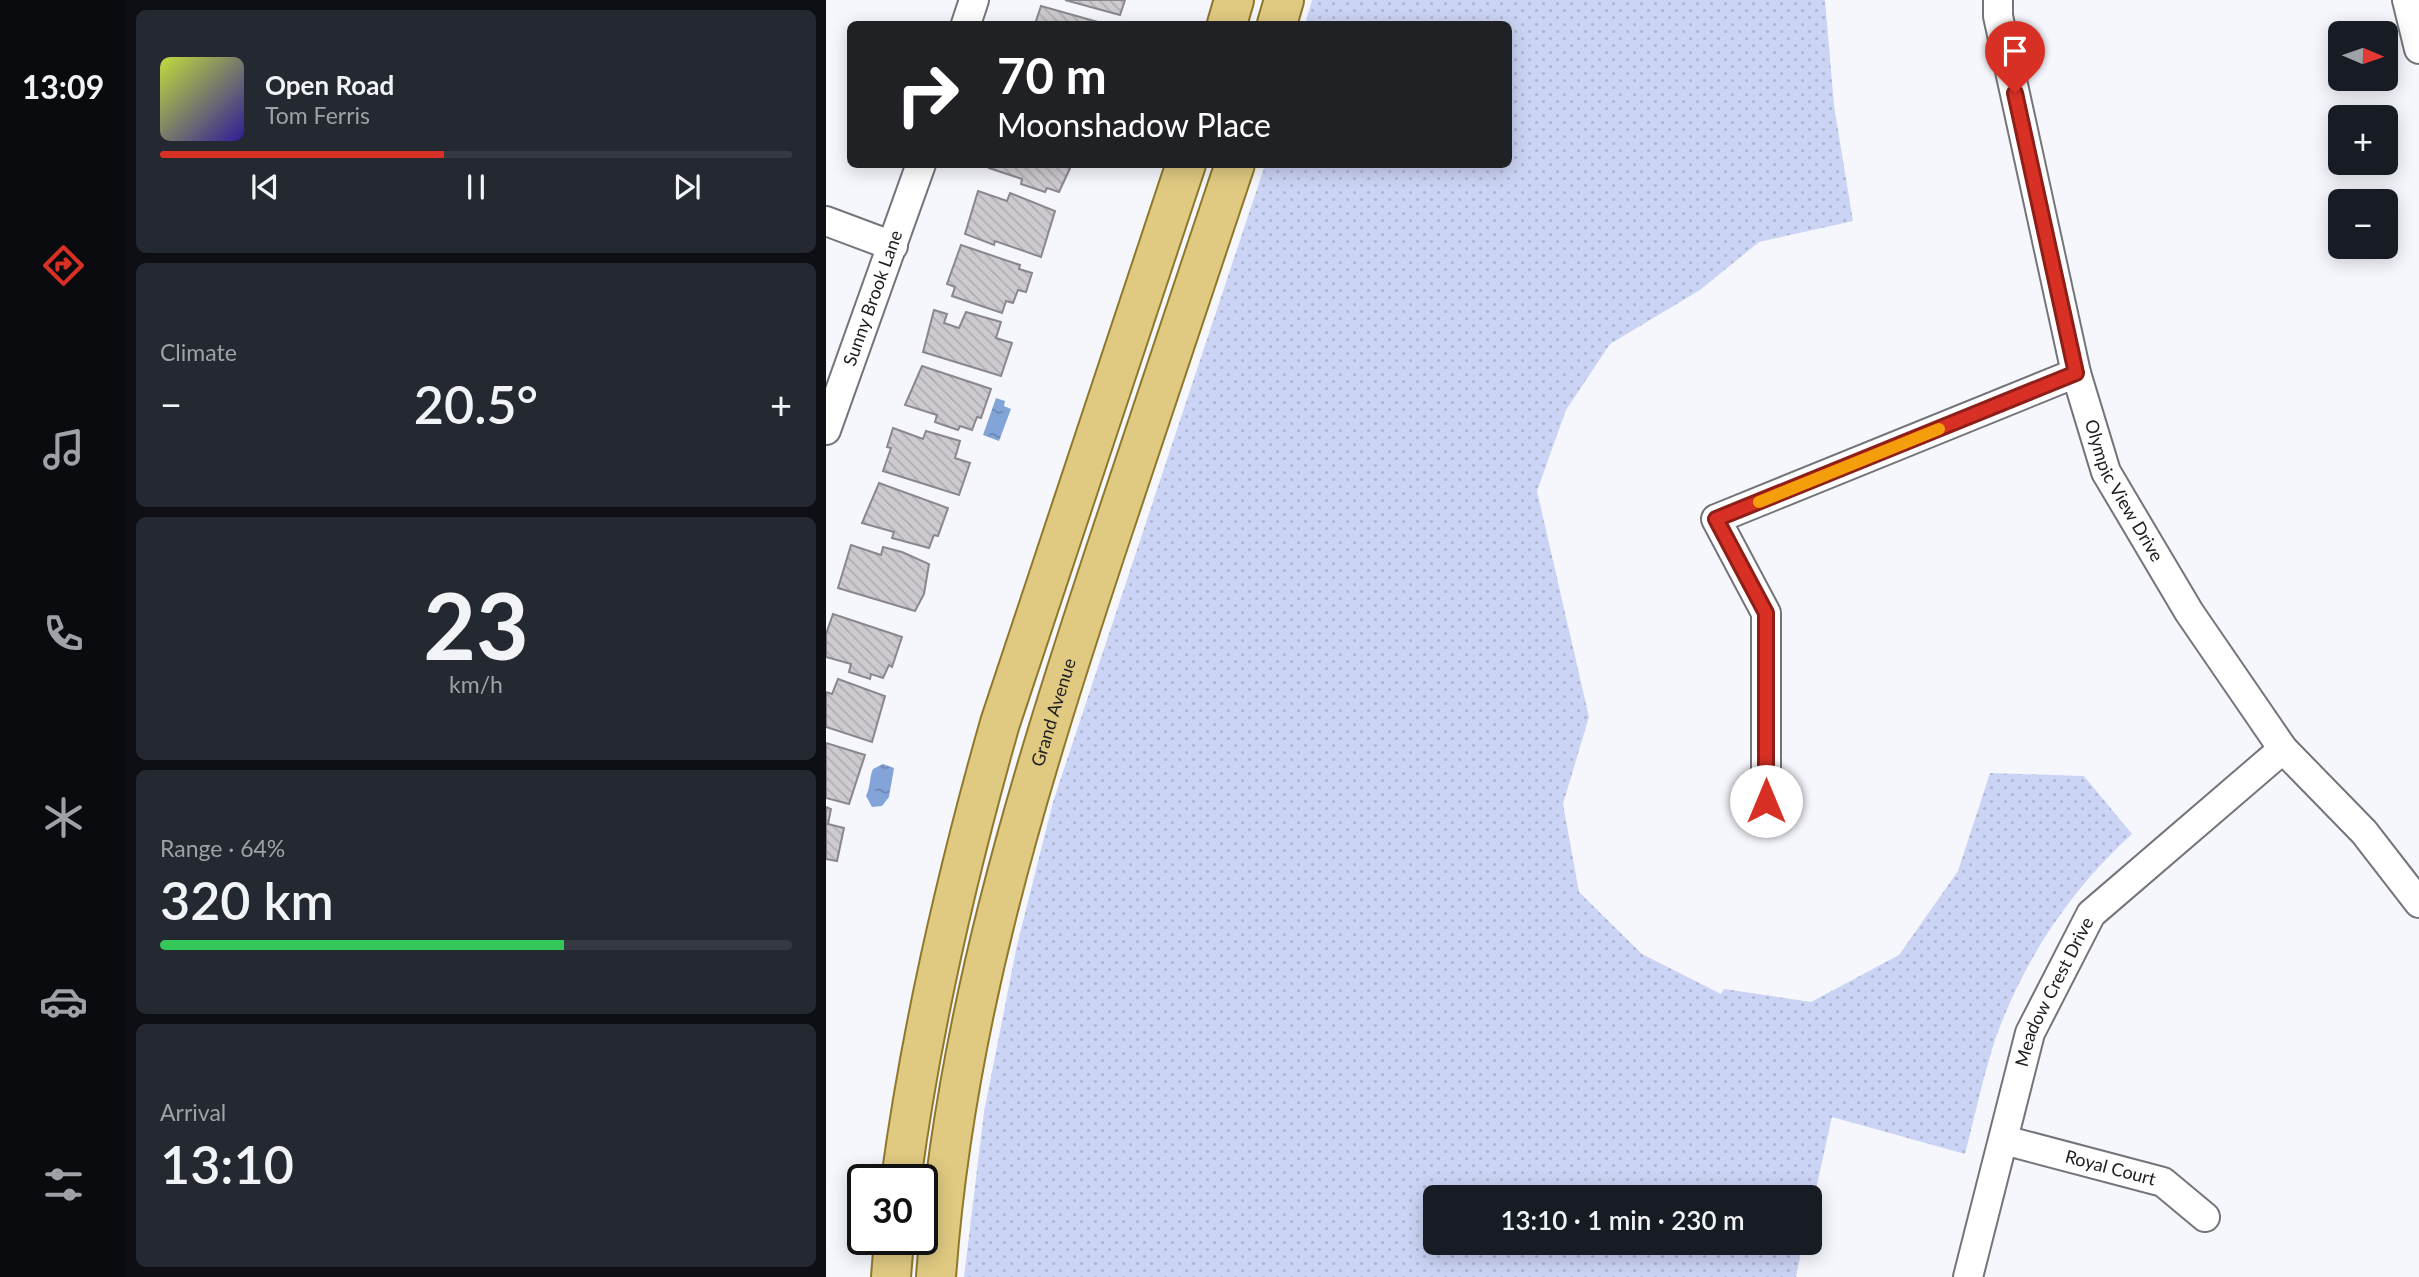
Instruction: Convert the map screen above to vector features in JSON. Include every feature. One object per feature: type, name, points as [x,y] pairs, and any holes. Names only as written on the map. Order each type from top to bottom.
[{"type":"main road","points":[[1228,21],[1234,0]]},
{"type":"main road","points":[[1278,21],[1284,0]]},
{"type":"main road","points":[[904,1164],[929,1003],[1000,723],[1185,168]]},
{"type":"main road","name":"Grand Avenue","points":[[936,1277],[961,1079],[1009,861],[1051,717],[1234,168]]},
{"type":"main road","points":[[891,1277],[893,1255]]},
{"type":"street","points":[[967,21],[974,0]]},
{"type":"street","name":"Olympic View Drive","points":[[1998,0],[1998,16],[2076,373],[2106,472],[2189,612],[2283,749],[2364,832],[2419,903]]},
{"type":"street","points":[[2407,0],[2419,49]]},
{"type":"street","name":"Sunny Brook Lane","points":[[826,430],[919,168]]},
{"type":"street","points":[[826,220],[893,246]]},
{"type":"street","points":[[1766,801],[1766,613],[1716,519],[2076,373]]},
{"type":"street","name":"Meadow Crest Drive","points":[[1968,1277],[2031,1033],[2091,914],[2283,749]]},
{"type":"street","name":"Royal Court","points":[[2004,1140],[2163,1182],[2205,1217]]},
{"type":"shaded area","points":[[1312,0],[1825,0],[1834,106],[1853,221],[1759,242],[1700,290],[1610,344],[1566,410],[1537,491],[1589,717],[1563,804],[1579,892],[1642,954],[1721,994],[1724,989],[1811,1002],[1899,955],[1958,871],[1990,773],[2084,776],[2132,834],[2088,879],[2034,955],[1995,1040],[1965,1154],[1832,1117],[1817,1185],[1423,1185],[1423,1255],[1801,1255],[1796,1277],[964,1277],[984,1112],[1017,945],[1053,802],[1264,168],[1512,168],[1512,21],[1306,21]]},
{"type":"water","points":[[996,398],[1005,401],[1004,406],[1011,409],[999,441],[983,435]]},
{"type":"water","points":[[883,764],[894,768],[889,797],[882,806],[872,807],[866,796],[872,772]]},
{"type":"building","points":[[1065,0],[1125,0],[1120,15]]},
{"type":"building","points":[[1041,6],[1094,21],[1036,21]]},
{"type":"building","points":[[989,168],[1070,168],[1059,192],[1047,188],[1045,192],[1021,184],[1022,179]]},
{"type":"building","points":[[978,191],[1007,201],[1010,193],[1055,211],[1041,257],[995,241],[994,245],[965,234]]},
{"type":"building","points":[[961,245],[1020,265],[1019,269],[1032,273],[1026,292],[1018,290],[1013,303],[1006,301],[1002,313],[952,296],[955,287],[947,284]]},
{"type":"building","points":[[934,310],[947,314],[944,323],[959,328],[966,312],[1001,322],[996,338],[1012,343],[1001,376],[923,352]]},
{"type":"building","points":[[922,366],[991,389],[981,418],[977,417],[972,430],[960,426],[958,430],[935,422],[937,415],[905,405]]},
{"type":"building","points":[[893,428],[923,439],[926,431],[960,441],[955,458],[970,463],[959,495],[883,471],[891,448],[887,447]]},
{"type":"building","points":[[879,483],[948,508],[938,536],[934,535],[929,548],[892,538],[894,532],[862,523]]},
{"type":"building","points":[[851,545],[881,555],[883,547],[929,564],[924,594],[915,611],[838,588]]},
{"type":"building","points":[[833,614],[902,637],[892,667],[889,665],[883,678],[871,674],[870,679],[849,672],[851,664],[826,657],[826,634]]},
{"type":"building","points":[[838,679],[885,696],[872,742],[826,727],[826,692],[832,694]]},
{"type":"building","points":[[826,743],[865,755],[849,804],[826,798]]},
{"type":"building","points":[[826,807],[831,809],[828,824],[844,828],[837,861],[826,859]]},
{"type":"slow traffic","points":[[1759,502],[1939,429]]},
{"type":"route","points":[[1766,801],[1766,613],[1716,519],[2076,373],[2015,93]]}]
